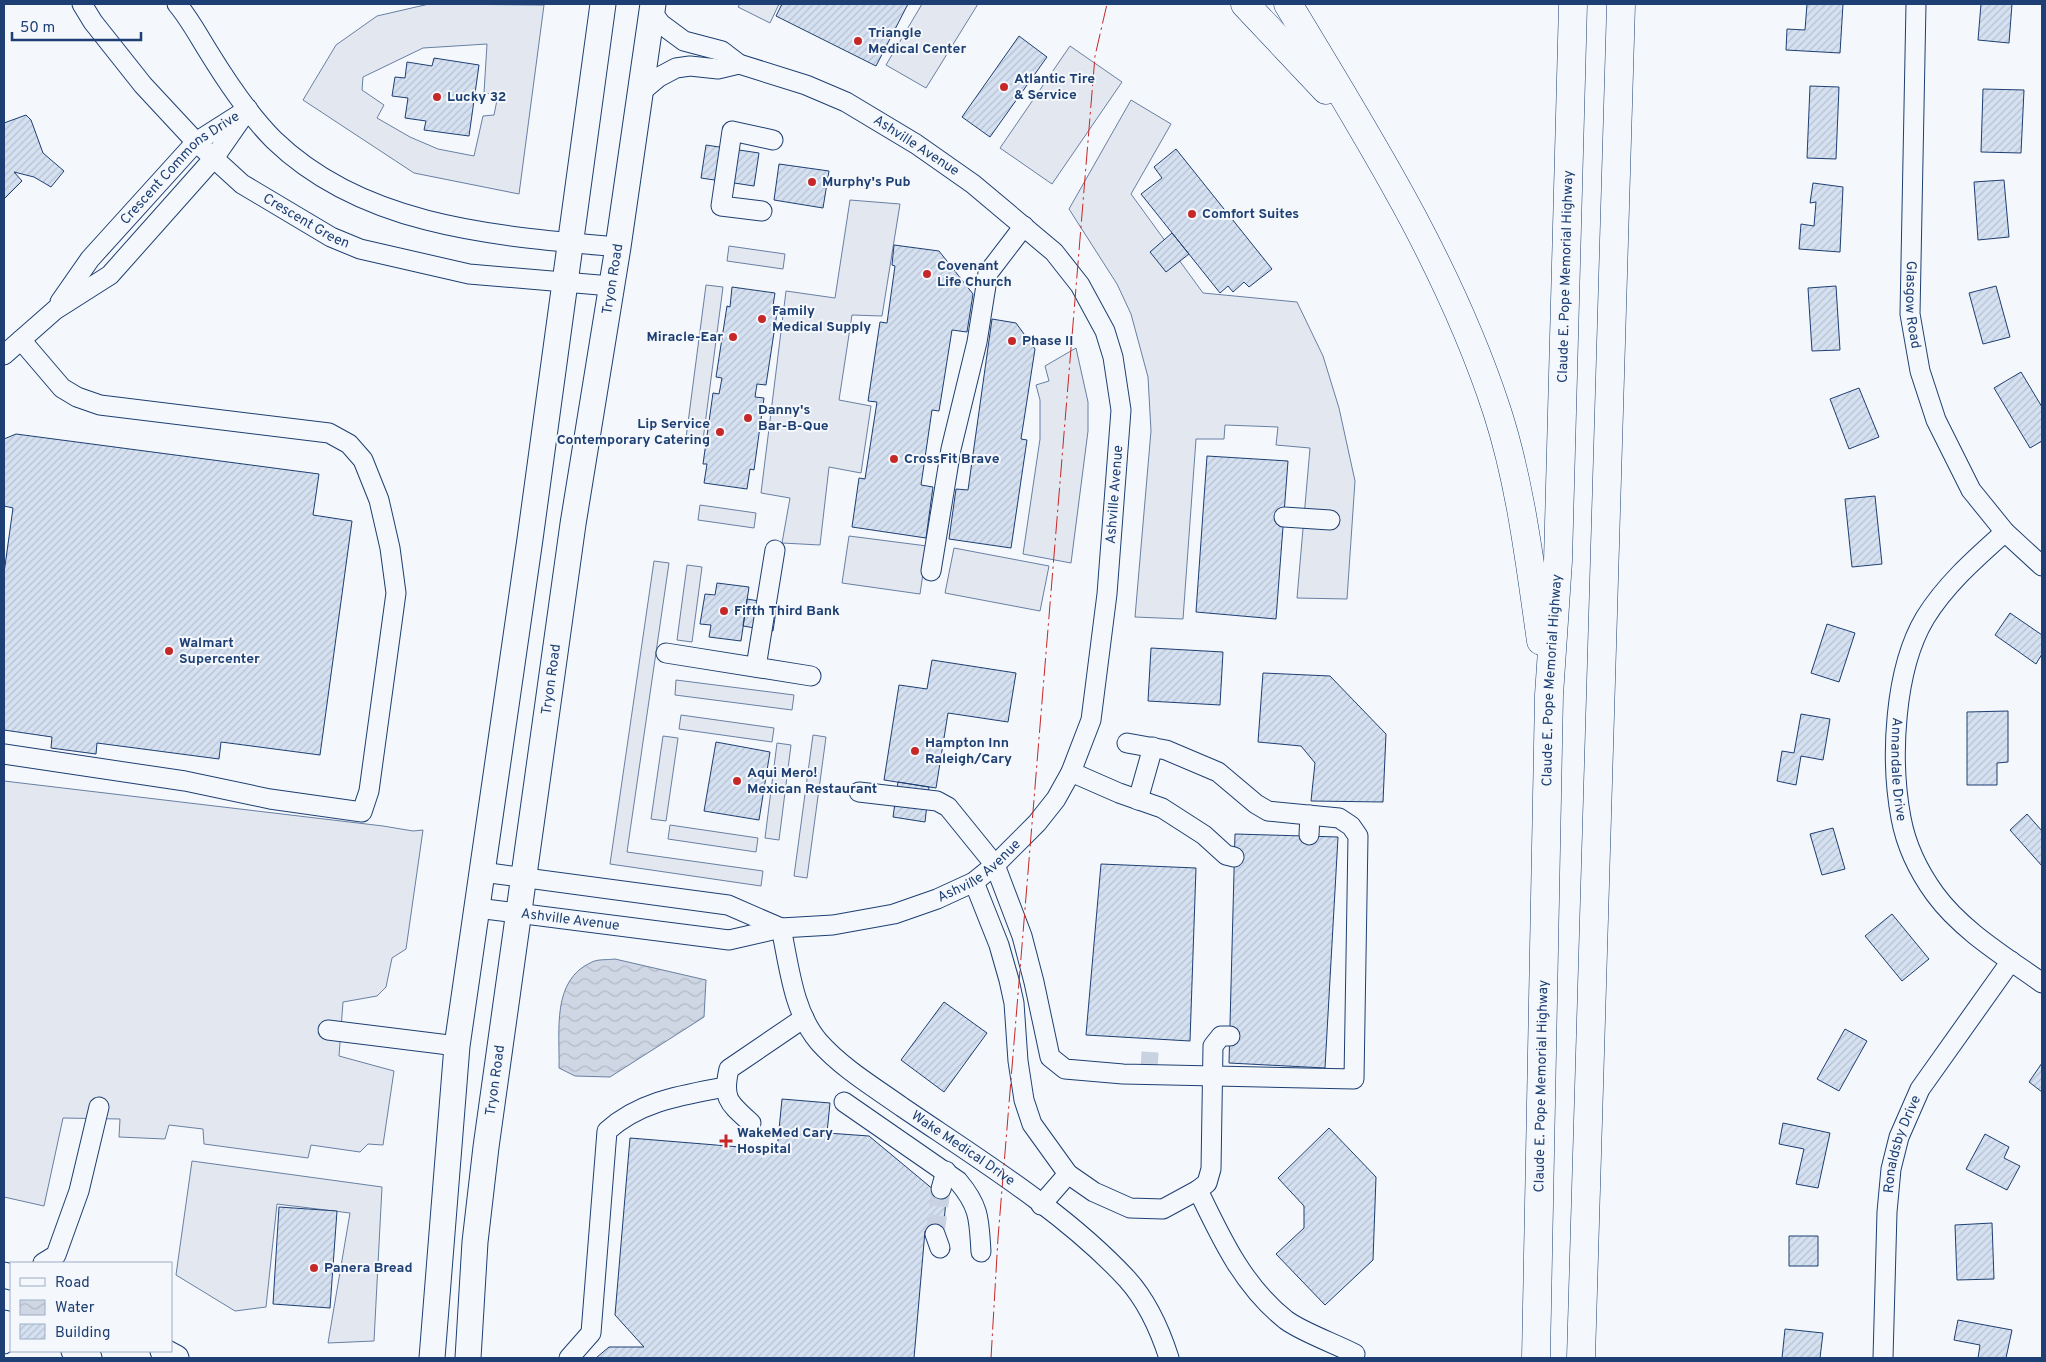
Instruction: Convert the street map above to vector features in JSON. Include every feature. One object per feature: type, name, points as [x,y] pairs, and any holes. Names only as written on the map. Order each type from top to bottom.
[{"type":"highway","points":[[1245,4],[1368,136]]},
{"type":"highway","points":[[1288,4],[1368,136],[1430,248],[1474,343],[1498,413],[1520,508],[1549,695]]},
{"type":"highway","name":"Claude E. Pope Memorial Highway","points":[[1536,1358],[1549,695],[1558,561],[1573,4]]},
{"type":"highway","points":[[1581,1358],[1621,4]]},
{"type":"main road","points":[[432,1358],[457,1046],[603,4]]},
{"type":"main road","name":"Tryon Road","points":[[468,1358],[475,1242],[523,879],[573,524],[618,247],[652,8]]},
{"type":"main road","points":[[76,1352],[89,1358]]},
{"type":"main road","points":[[165,1352],[176,1358]]},
{"type":"street","name":"Crescent Green","points":[[82,4],[143,85],[196,142],[242,184],[286,212],[360,249],[468,274],[611,286]]},
{"type":"street","points":[[177,4],[248,109],[274,140],[312,170],[343,190],[382,207],[420,220],[487,233],[618,247]]},
{"type":"street","name":"Glasgow Road","points":[[1916,4],[1910,314],[1928,400],[1942,434],[1971,490],[2005,532],[2042,566]]},
{"type":"street","name":"Ashville Avenue","points":[[477,908],[729,940],[781,928],[833,926],[894,914],[937,899],[974,882],[995,865],[1037,824],[1056,799],[1071,772],[1091,720],[1100,655],[1121,410],[1113,357],[1105,331],[1091,302],[1054,252],[973,184],[916,144],[846,102],[806,85],[739,64],[722,51],[697,46],[684,41],[662,24],[652,8]]},
{"type":"street","name":"Ashville Avenue","points":[[641,92],[659,77],[676,68],[690,66],[718,69],[739,64]]},
{"type":"street","name":"Crescent Commons Drive","points":[[55,310],[90,259],[196,142],[248,109]]},
{"type":"street","name":"Crescent Commons Drive","points":[[4,355],[55,310],[110,275],[214,158],[248,109]]},
{"type":"street","points":[[762,212],[721,206],[732,131],[773,140]]},
{"type":"street","points":[[931,571],[951,449],[977,342],[988,273],[1024,226]]},
{"type":"street","points":[[4,754],[185,780],[270,799],[362,812],[369,791],[396,594],[390,548],[379,500],[363,460],[349,444],[329,432],[100,405],[85,400],[62,388],[21,340]]},
{"type":"street","points":[[1284,516],[1330,520]]},
{"type":"street","name":"Annandale Drive","points":[[2005,532],[1965,568],[1943,592],[1925,618],[1909,652],[1903,678],[1896,750],[1896,782],[1901,819],[1917,864],[1935,894],[1948,910],[2011,961],[2042,983]]},
{"type":"street","points":[[756,667],[775,550]]},
{"type":"street","points":[[666,653],[811,676]]},
{"type":"street","points":[[859,792],[937,802],[948,807],[995,865],[1022,936],[1050,1057],[1065,1070],[1123,1074],[1156,1066],[1211,1076],[1354,1079],[1358,836],[1352,826],[1339,818],[1268,811],[1256,804],[1218,772],[1166,750],[1127,743]]},
{"type":"street","points":[[1138,800],[1153,747]]},
{"type":"street","points":[[1071,772],[1162,808],[1204,835],[1226,855],[1234,857]]},
{"type":"street","points":[[1309,835],[1310,815]]},
{"type":"street","name":"Ashville Avenue","points":[[482,872],[728,905],[781,928]]},
{"type":"street","points":[[974,882],[1000,945],[1014,1003],[1018,1061],[1024,1100],[1032,1124],[1068,1174],[1094,1192],[1130,1208],[1163,1209],[1207,1183],[1211,1169],[1211,1076],[1213,1046],[1221,1036],[1230,1036]]},
{"type":"street","name":"Wake Medical Drive","points":[[781,928],[795,993],[804,1018],[819,1042],[856,1075],[1041,1205],[1087,1241],[1128,1280],[1146,1305],[1162,1333],[1169,1358]]},
{"type":"street","points":[[1000,945],[1022,936]]},
{"type":"street","name":"Ronaldsby Drive","points":[[1883,1358],[1887,1212],[1891,1169],[1899,1136],[1920,1089],[2011,961]]},
{"type":"street","points":[[751,1123],[729,1103],[725,1087],[729,1068],[804,1018]]},
{"type":"street","points":[[328,1030],[457,1046]]},
{"type":"street","points":[[1123,1074],[1156,1066]]},
{"type":"street","points":[[569,1358],[591,1333],[607,1131],[620,1120],[662,1100],[725,1087]]},
{"type":"street","points":[[844,1102],[946,1171],[968,1193],[979,1214],[981,1252]]},
{"type":"street","points":[[53,1260],[80,1191],[99,1107]]},
{"type":"street","points":[[941,1189],[946,1171]]},
{"type":"street","points":[[1041,1205],[1068,1174]]},
{"type":"street","points":[[1198,1190],[1225,1248],[1253,1290],[1287,1321],[1355,1354]]},
{"type":"shaded area","points":[[429,4],[544,5],[519,194],[414,173],[303,100],[336,45],[377,16]],"holes":[[[487,44],[484,93],[498,95],[494,115],[483,116],[474,156],[438,149],[410,137],[377,118],[384,105],[362,90],[363,77],[423,48]]]},
{"type":"shaded area","points":[[740,4],[779,4],[770,23],[738,7]]},
{"type":"shaded area","points":[[922,4],[978,4],[926,88],[886,65]]},
{"type":"shaded area","points":[[1070,46],[1122,82],[1052,184],[1000,148]]},
{"type":"shaded area","points":[[1131,100],[1171,124],[1131,194],[1203,293],[1297,302],[1323,356],[1339,408],[1355,481],[1347,599],[1297,598],[1310,448],[1276,445],[1278,427],[1225,425],[1224,439],[1196,439],[1183,619],[1135,617],[1151,431],[1148,377],[1131,314],[1117,284],[1069,209]]},
{"type":"shaded area","points":[[850,200],[900,204],[882,316],[852,315],[839,400],[871,406],[861,473],[829,467],[820,545],[782,543],[790,498],[761,493],[786,291],[835,298]]},
{"type":"shaded area","points":[[729,246],[785,254],[783,269],[727,261]]},
{"type":"shaded area","points":[[706,285],[723,287],[703,440],[686,438]]},
{"type":"shaded area","points":[[1076,348],[1088,402],[1088,431],[1071,563],[1023,554],[1040,439],[1040,400],[1036,385],[1049,381],[1045,366]]},
{"type":"shaded area","points":[[700,505],[756,513],[754,528],[698,520]]},
{"type":"shaded area","points":[[849,536],[927,546],[920,594],[842,583]]},
{"type":"shaded area","points":[[954,548],[1049,566],[1040,611],[945,593]]},
{"type":"shaded area","points":[[654,561],[669,563],[627,852],[763,871],[761,886],[610,864]]},
{"type":"shaded area","points":[[687,565],[702,567],[692,642],[677,640]]},
{"type":"shaded area","points":[[676,680],[794,695],[792,710],[675,695]]},
{"type":"shaded area","points":[[681,715],[774,728],[772,742],[679,729]]},
{"type":"shaded area","points":[[813,735],[826,737],[807,878],[794,876]]},
{"type":"shaded area","points":[[663,736],[678,738],[666,821],[651,819]]},
{"type":"shaded area","points":[[777,743],[791,745],[779,840],[765,838]]},
{"type":"shaded area","points":[[4,781],[413,831],[423,830],[406,949],[392,958],[386,987],[377,996],[343,1002],[339,1056],[394,1071],[383,1145],[368,1144],[360,1152],[311,1145],[308,1158],[204,1144],[203,1129],[169,1125],[165,1139],[119,1137],[120,1119],[63,1118],[44,1206],[4,1197]]},
{"type":"shaded area","points":[[670,825],[758,838],[756,852],[668,839]]},
{"type":"shaded area","points":[[192,1161],[382,1187],[374,1341],[328,1343],[350,1213],[277,1204],[266,1307],[235,1311],[176,1275]]},
{"type":"water","points":[[615,959],[706,980],[704,1017],[610,1077],[575,1076],[559,1068],[560,1008],[564,994],[570,981],[579,970],[594,961]]},
{"type":"building","name":"Triangle Medical Center","points":[[782,4],[908,4],[876,66],[776,16]]},
{"type":"building","points":[[1807,4],[1843,4],[1840,53],[1786,50],[1787,29],[1805,30]]},
{"type":"building","points":[[1981,4],[2012,4],[2009,43],[1978,40]]},
{"type":"building","name":"Atlantic Tire & Service","points":[[1019,36],[1047,57],[990,137],[962,117]]},
{"type":"building","name":"Lucky 32","points":[[434,58],[479,65],[469,136],[424,130],[426,121],[405,118],[408,98],[392,96],[395,77],[405,78],[407,62],[432,66]]},
{"type":"building","points":[[1810,86],[1839,87],[1836,159],[1807,158]]},
{"type":"building","points":[[1983,89],[2024,90],[2021,153],[1981,152]]},
{"type":"building","points":[[26,115],[31,120],[43,153],[64,171],[51,187],[34,177],[14,172],[22,181],[4,199],[4,123]]},
{"type":"building","points":[[706,145],[759,153],[754,186],[701,178]]},
{"type":"building","name":"Comfort Suites","points":[[1176,149],[1272,269],[1249,287],[1244,282],[1233,292],[1228,286],[1220,293],[1141,194],[1162,178],[1154,167]]},
{"type":"building","points":[[779,164],[829,171],[823,208],[774,200]]},
{"type":"building","points":[[2004,180],[2009,237],[1978,240],[1974,182]]},
{"type":"building","points":[[1813,183],[1843,187],[1840,252],[1799,249],[1801,224],[1814,226],[1816,202],[1810,203]]},
{"type":"building","points":[[1172,233],[1189,254],[1166,272],[1150,252]]},
{"type":"building","points":[[894,245],[939,251],[973,294],[967,332],[952,330],[939,411],[932,410],[921,485],[933,487],[926,538],[852,527],[859,478],[865,479],[877,402],[868,401],[880,322],[887,323],[895,266],[892,265]]},
{"type":"building","points":[[1836,286],[1840,350],[1812,351],[1808,288]]},
{"type":"building","points":[[1996,286],[2010,337],[1983,344],[1969,293]]},
{"type":"building","points":[[732,287],[775,293],[772,312],[777,313],[766,385],[757,384],[755,397],[764,398],[754,470],[750,469],[747,489],[704,483],[707,464],[703,464],[713,393],[719,394],[722,378],[716,377],[727,306],[730,307]]},
{"type":"building","points":[[992,319],[1016,323],[1035,349],[1021,439],[1027,440],[1011,548],[949,539],[956,489],[968,490]]},
{"type":"building","points":[[2021,372],[2042,407],[2042,441],[2030,448],[1994,388]]},
{"type":"building","points":[[1859,388],[1879,437],[1849,449],[1830,399]]},
{"type":"building","name":"Walmart Supercenter","points":[[16,434],[319,474],[313,515],[352,521],[320,755],[221,742],[219,759],[97,743],[96,754],[51,748],[52,737],[4,730],[4,573],[13,508],[4,506],[4,439]]},
{"type":"building","points":[[1207,456],[1288,461],[1276,619],[1196,612]]},
{"type":"building","points":[[1875,496],[1882,564],[1852,567],[1845,499]]},
{"type":"building","name":"Fifth Third Bank","points":[[717,583],[749,587],[741,641],[709,637],[711,625],[700,624],[705,594],[715,595]]},
{"type":"building","points":[[747,599],[777,604],[773,631],[743,626]]},
{"type":"building","points":[[2010,613],[2042,635],[2042,654],[2036,664],[1995,635]]},
{"type":"building","points":[[1827,624],[1855,633],[1839,682],[1811,673]]},
{"type":"building","points":[[1151,648],[1223,652],[1220,705],[1148,701]]},
{"type":"building","name":"Hampton Inn Raleigh/Cary","points":[[932,660],[1016,673],[1008,722],[948,713],[936,788],[884,780],[899,685],[927,689]]},
{"type":"building","points":[[1263,673],[1330,676],[1386,734],[1383,802],[1311,801],[1315,763],[1301,746],[1258,742]]},
{"type":"building","points":[[2008,711],[2008,762],[1997,763],[1997,785],[1967,785],[1967,712]]},
{"type":"building","points":[[1801,714],[1830,719],[1823,760],[1801,756],[1796,785],[1777,781],[1782,751],[1794,753]]},
{"type":"building","name":"Aqui Mero! Mexican Restaurant","points":[[716,742],[770,752],[759,820],[704,811]]},
{"type":"building","points":[[898,782],[929,787],[925,822],[893,817]]},
{"type":"building","points":[[2027,814],[2042,831],[2042,866],[2010,830]]},
{"type":"building","points":[[1833,828],[1845,869],[1822,875],[1810,834]]},
{"type":"building","points":[[1235,834],[1338,837],[1325,1068],[1229,1063]]},
{"type":"building","points":[[1101,864],[1196,868],[1190,1041],[1086,1035]]},
{"type":"building","points":[[1892,914],[1929,959],[1902,981],[1865,936]]},
{"type":"building","points":[[944,1002],[987,1033],[944,1092],[901,1060]]},
{"type":"building","points":[[1845,1029],[1867,1041],[1839,1091],[1817,1079]]},
{"type":"building","points":[[2042,1063],[2042,1092],[2029,1082]]},
{"type":"building","points":[[782,1099],[830,1103],[827,1133],[869,1136],[946,1200],[943,1233],[925,1231],[914,1358],[596,1358],[609,1347],[644,1347],[615,1315],[630,1138],[777,1150]]},
{"type":"building","points":[[1783,1123],[1830,1133],[1818,1188],[1796,1184],[1804,1149],[1779,1144]]},
{"type":"building","points":[[1329,1128],[1376,1177],[1373,1260],[1325,1305],[1276,1254],[1304,1228],[1304,1206],[1278,1178]]},
{"type":"building","points":[[1985,1134],[2009,1147],[2004,1158],[2020,1166],[2007,1190],[1966,1169]]},
{"type":"building","points":[[279,1207],[337,1211],[330,1308],[273,1304]]},
{"type":"building","points":[[1992,1223],[1994,1279],[1957,1280],[1955,1225]]},
{"type":"building","points":[[1789,1236],[1818,1236],[1818,1266],[1789,1266]]},
{"type":"building","points":[[1958,1320],[2012,1330],[2006,1358],[1978,1358],[1980,1345],[1954,1340]]},
{"type":"building","points":[[1785,1329],[1823,1333],[1820,1358],[1782,1358]]},
{"type":"tunnel","points":[[1141,1061],[1158,1062]]},
{"type":"tunnel","points":[[935,1234],[941,1189]]},
{"type":"power","points":[[991,1358],[998,1238],[1095,56],[1107,4]]},
{"type":"place","name":"Triangle Medical Center","points":[[858,41]]},
{"type":"place","name":"Atlantic Tire & Service","points":[[1004,87]]},
{"type":"place","name":"Lucky 32","points":[[437,97]]},
{"type":"place","name":"Murphy's Pub","points":[[812,182]]},
{"type":"place","name":"Comfort Suites","points":[[1192,214]]},
{"type":"place","name":"Covenant Life Church","points":[[927,274]]},
{"type":"place","name":"Family Medical Supply","points":[[762,319]]},
{"type":"place","name":"Miracle-Ear","points":[[733,337]]},
{"type":"place","name":"Phase II","points":[[1012,341]]},
{"type":"place","name":"Danny's Bar-B-Que","points":[[748,418]]},
{"type":"place","name":"Lip Service Contemporary Catering","points":[[720,432]]},
{"type":"place","name":"CrossFit Brave","points":[[894,459]]},
{"type":"place","name":"Fifth Third Bank","points":[[724,611]]},
{"type":"place","name":"Walmart Supercenter","points":[[169,651]]},
{"type":"place","name":"Hampton Inn Raleigh/Cary","points":[[915,751]]},
{"type":"place","name":"Aqui Mero! Mexican Restaurant","points":[[737,781]]},
{"type":"place","name":"WakeMed Cary Hospital","points":[[726,1141]]},
{"type":"place","name":"Panera Bread","points":[[314,1268]]}]
